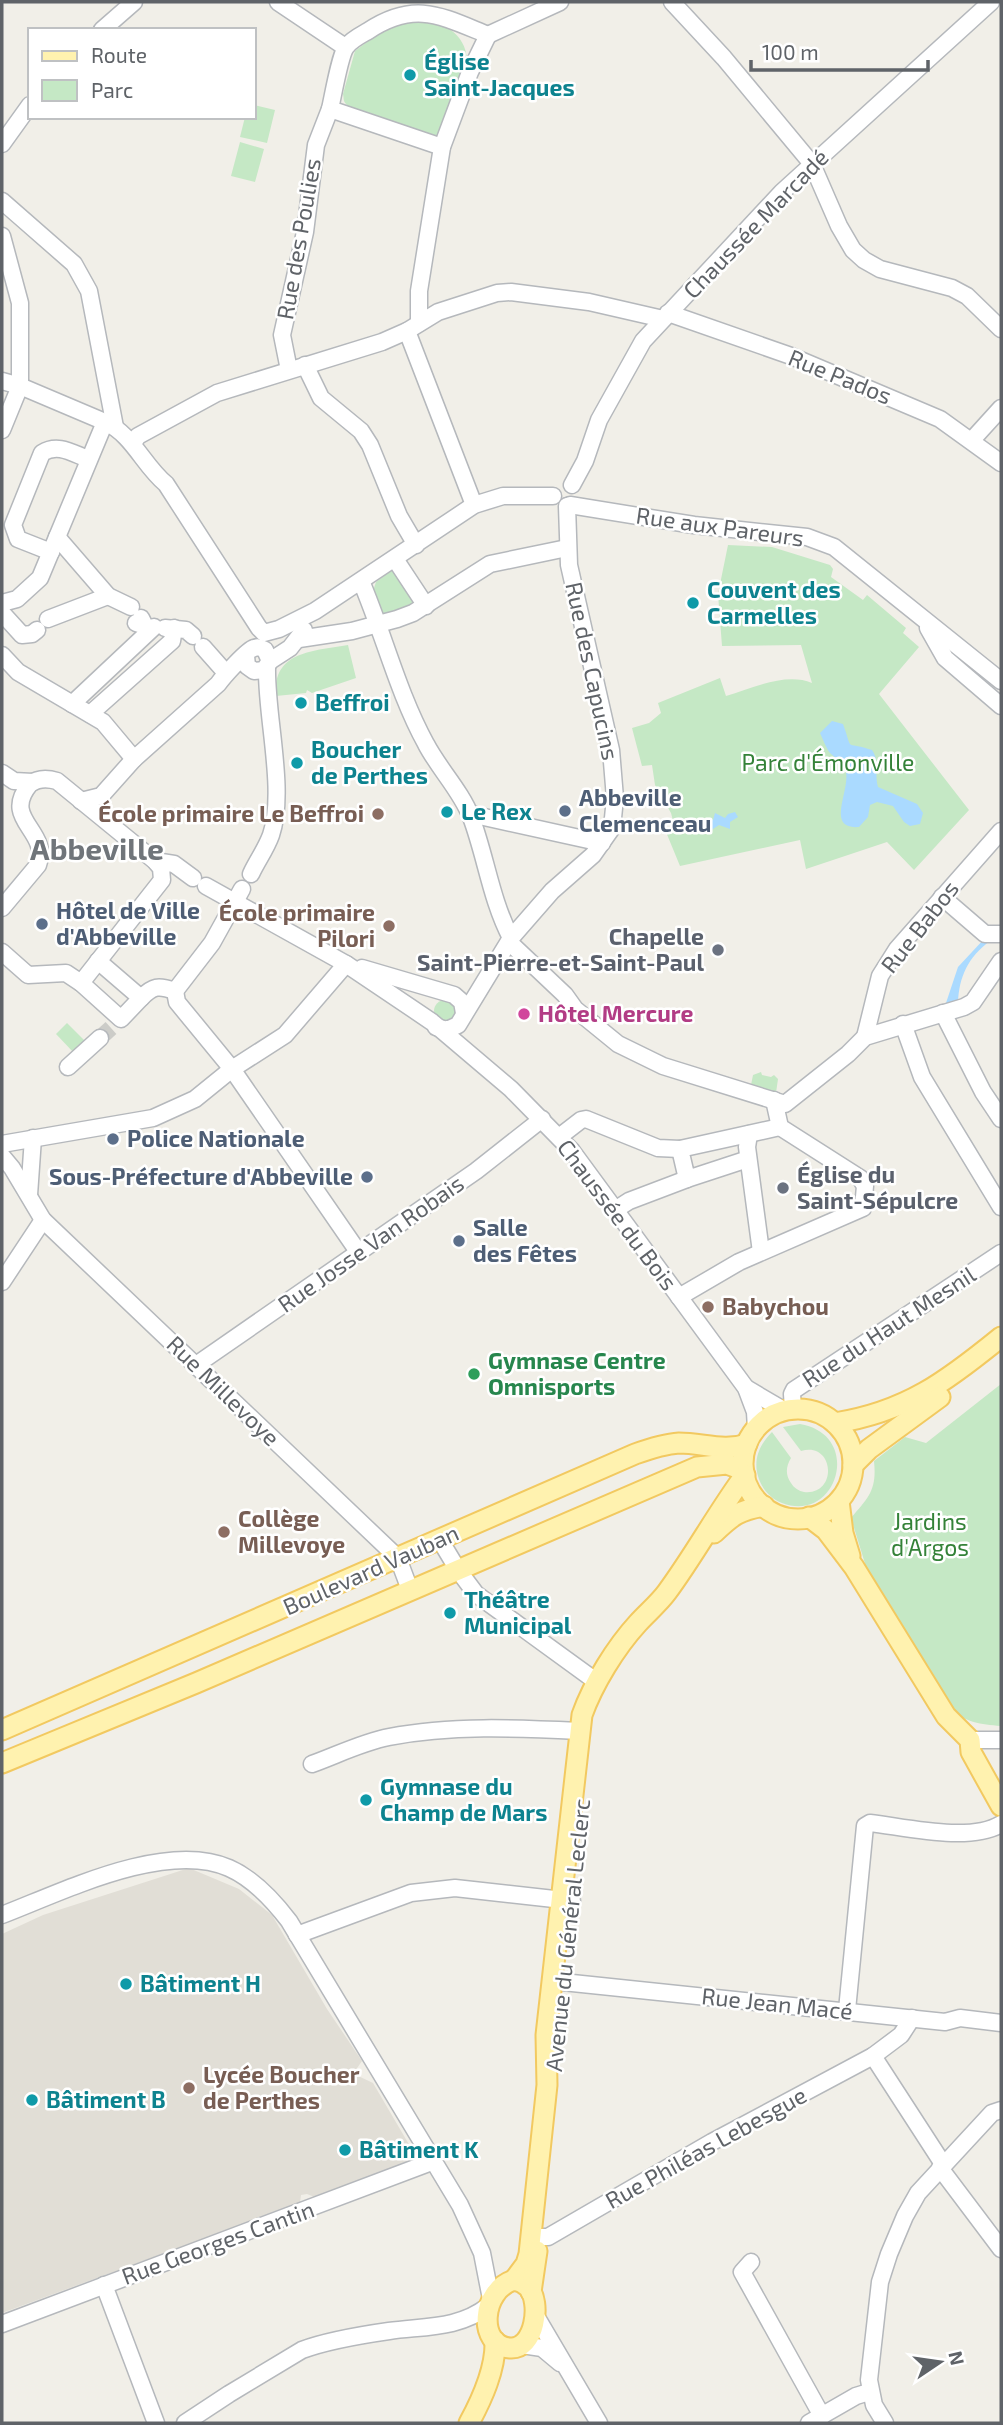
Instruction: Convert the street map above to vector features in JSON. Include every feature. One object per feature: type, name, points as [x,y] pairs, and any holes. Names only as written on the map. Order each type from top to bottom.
[{"type":"main road","points":[[835,1423],[874,1414],[915,1399],[956,1374],[1001,1337]]},
{"type":"main road","points":[[853,1465],[869,1449],[1001,1349]]},
{"type":"main road","points":[[789,1410],[812,1410],[835,1423],[848,1441],[853,1465],[849,1483],[839,1501],[825,1511],[809,1517],[788,1517],[764,1506],[752,1493],[744,1472],[752,1436],[770,1417],[789,1410]]},
{"type":"main road","name":"Boulevard Vauban","points":[[2,1730],[481,1520],[648,1450],[678,1443],[730,1448],[752,1436]]},
{"type":"main road","name":"Boulevard Vauban","points":[[2,1763],[196,1683],[696,1467],[727,1464],[744,1472]]},
{"type":"main road","name":"Avenue du Général Leclerc","points":[[531,2292],[539,2237],[582,1715],[597,1682],[636,1625],[663,1597],[698,1548],[744,1472]]},
{"type":"main road","points":[[839,1501],[843,1533],[854,1567]]},
{"type":"main road","name":"Avenue du Général Leclerc","points":[[698,1548],[733,1515],[742,1510],[764,1506]]},
{"type":"main road","points":[[809,1517],[826,1530],[854,1567],[946,1716],[970,1740],[971,1752],[1001,1805]]},
{"type":"main road","name":"Avenue du Général Leclerc","points":[[566,1900],[591,1725],[607,1690],[646,1634],[663,1597]]},
{"type":"main road","name":"Avenue du Général Leclerc","points":[[510,2281],[526,2264],[528,2254],[547,2085],[546,2035],[558,1982]]},
{"type":"main road","points":[[510,2281],[523,2283],[531,2292],[536,2316],[528,2337],[519,2346],[473,2416],[492,2366],[493,2336],[488,2323],[490,2302],[499,2287],[510,2281]]},
{"type":"main road","points":[[493,2336],[503,2346],[519,2346]]},
{"type":"street","points":[[104,28],[134,2]]},
{"type":"street","points":[[278,2],[345,47],[383,20],[403,13],[421,11],[488,35]]},
{"type":"street","points":[[474,505],[413,327],[442,147],[470,72],[488,35],[559,2]]},
{"type":"street","points":[[672,2],[724,58],[812,164],[839,226],[853,250],[880,269],[951,288],[967,296],[1001,329]]},
{"type":"street","name":"Chaussée Marcadé","points":[[572,485],[610,400],[643,341],[762,212],[991,2]]},
{"type":"street","name":"Rue des Poulies","points":[[345,47],[330,109],[316,145],[304,232],[282,335],[297,368],[321,398],[361,431],[370,445],[399,516],[416,545]]},
{"type":"street","points":[[2,144],[28,108]]},
{"type":"street","points":[[330,109],[442,147]]},
{"type":"street","points":[[2,201],[74,264],[89,291],[110,424],[88,459],[40,578],[17,599],[2,603]]},
{"type":"street","points":[[2,236],[20,303],[20,386],[2,430]]},
{"type":"street","name":"Rue Pados","points":[[132,443],[138,436],[217,393],[382,342],[438,312],[477,298],[511,292],[589,302],[665,316],[791,356],[940,419],[1001,463]]},
{"type":"street","points":[[2,380],[110,424],[132,443],[152,473],[166,484],[264,633],[270,633],[309,614],[474,505],[503,496],[553,496]]},
{"type":"street","points":[[972,440],[1001,408]]},
{"type":"street","points":[[88,459],[59,448],[51,447],[42,453],[13,525],[18,539],[54,545],[133,614],[186,630],[198,642],[222,678]]},
{"type":"street","points":[[565,483],[572,485],[577,496],[569,506],[559,505],[553,496],[558,485],[565,483]]},
{"type":"street","name":"Rue des Capucins","points":[[569,506],[569,565],[611,750],[615,798],[612,828],[605,839]]},
{"type":"street","name":"Rue aux Pareurs","points":[[569,506],[694,525],[807,537],[834,547],[1001,681]]},
{"type":"street","points":[[81,801],[101,796],[134,759],[222,678],[299,639],[352,631],[413,613],[490,564],[567,548]]},
{"type":"street","points":[[395,559],[426,606]]},
{"type":"street","points":[[361,581],[407,703],[426,745],[470,816],[500,918],[510,940],[565,995],[575,1009],[618,1044],[663,1066],[785,1104],[865,1037],[973,1002],[1001,961]]},
{"type":"street","points":[[248,611],[247,628],[259,661],[267,696],[276,791],[276,811],[271,835],[251,874]]},
{"type":"street","points":[[2,613],[22,635],[32,634],[42,624],[133,614]]},
{"type":"street","points":[[72,704],[133,614]]},
{"type":"street","points":[[299,639],[309,614]]},
{"type":"street","points":[[259,661],[309,614]]},
{"type":"street","name":"Rue aux Pareurs","points":[[926,622],[929,634],[945,658],[1001,706]]},
{"type":"street","points":[[90,715],[172,640],[174,628]]},
{"type":"street","points":[[2,655],[18,672],[103,722],[134,759]]},
{"type":"street","points":[[8,777],[33,782],[45,779],[57,781],[160,867],[162,880],[81,983]]},
{"type":"street","points":[[8,777],[18,799]]},
{"type":"street","points":[[2,908],[38,865],[41,852],[38,842],[19,822],[16,807],[18,799],[33,782]]},
{"type":"street","points":[[100,817],[101,796]]},
{"type":"street","points":[[470,816],[605,839]]},
{"type":"street","name":"Rue Babos","points":[[865,1037],[880,976],[897,949],[1001,831]]},
{"type":"street","points":[[485,980],[450,994],[435,996],[428,1012],[434,1024],[447,1030],[458,1025],[510,940],[552,891],[581,867],[605,839]]},
{"type":"street","points":[[155,861],[174,864],[195,879],[238,895],[346,964],[450,994],[462,1002],[473,1055]]},
{"type":"street","points":[[162,880],[195,879]]},
{"type":"street","points":[[238,895],[212,943],[175,991],[177,1002],[232,1069],[359,1253]]},
{"type":"street","points":[[942,897],[985,933],[1001,934]]},
{"type":"street","points":[[499,957],[500,918]]},
{"type":"street","points":[[2,952],[28,975],[66,973],[81,983],[111,1029]]},
{"type":"street","points":[[98,961],[141,998]]},
{"type":"street","points":[[2,1144],[153,1118],[195,1099],[232,1069],[285,1035],[346,964]]},
{"type":"street","name":"Chaussée du Bois","points":[[346,964],[434,1024],[473,1055],[559,1137],[746,1388],[755,1412],[752,1436]]},
{"type":"street","points":[[68,1068],[152,987],[161,985],[175,991]]},
{"type":"street","points":[[943,1013],[983,1092],[1001,1119]]},
{"type":"street","points":[[903,1024],[922,1077],[1001,1207]]},
{"type":"street","points":[[679,1297],[706,1279],[761,1252],[863,1208],[865,1186],[860,1178],[785,1130],[774,1100]]},
{"type":"street","name":"Rue Josse Van Robais","points":[[196,1365],[476,1171],[542,1119]]},
{"type":"street","points":[[559,1137],[586,1119],[659,1148],[680,1149],[749,1134],[785,1130]]},
{"type":"street","points":[[749,1134],[748,1159],[761,1252]]},
{"type":"street","points":[[29,1195],[33,1138]]},
{"type":"street","points":[[680,1149],[687,1179]]},
{"type":"street","name":"Rue Millevoye","points":[[2,1156],[43,1220],[398,1558],[411,1590]]},
{"type":"street","points":[[615,1210],[638,1197],[748,1159]]},
{"type":"street","points":[[2,1282],[43,1220]]},
{"type":"street","name":"Rue du Haut Mesnil","points":[[789,1410],[794,1390],[1001,1253]]},
{"type":"street","name":"Chaussée du Bois","points":[[746,1388],[789,1410]]},
{"type":"street","points":[[440,1540],[476,1594],[597,1682]]},
{"type":"street","points":[[312,1764],[388,1737],[516,1728],[579,1731]]},
{"type":"street","points":[[970,1740],[1001,1740]]},
{"type":"street","points":[[847,2010],[865,1826],[870,1823],[970,1833],[991,1830],[1001,1824]]},
{"type":"street","points":[[2,1915],[114,1873],[157,1861],[189,1860],[228,1867],[258,1886],[274,1901],[297,1935],[460,2205],[482,2253],[490,2302],[478,2314],[457,2323],[388,2331],[315,2345],[302,2350],[185,2423]]},
{"type":"street","points":[[297,1935],[411,1893],[455,1888],[566,1900]]},
{"type":"street","name":"Rue Jean Macé","points":[[558,1982],[945,2022],[960,2018],[1001,2023]]},
{"type":"street","name":"Rue Philéas Lebesgue","points":[[539,2237],[548,2237],[712,2143],[873,2056],[901,2035],[912,2018]]},
{"type":"street","points":[[873,2056],[941,2166],[1001,2249]]},
{"type":"street","points":[[885,2423],[869,2392],[880,2282],[889,2254],[918,2193],[992,2113],[1001,2110]]},
{"type":"street","name":"Rue Georges Cantin","points":[[2,2324],[434,2161]]},
{"type":"street","points":[[482,2253],[510,2281]]},
{"type":"street","points":[[751,2262],[742,2272],[816,2419],[869,2392]]},
{"type":"street","points":[[104,2285],[156,2423]]},
{"type":"street","points":[[536,2316],[599,2423]]},
{"type":"street","points":[[457,2323],[493,2336]]},
{"type":"street","points":[[519,2346],[534,2346],[549,2352],[569,2373]]},
{"type":"shaded area","name":"Lycée Boucher de Perthes","points":[[189,1868],[239,1889],[272,1915],[327,2009],[362,2061],[355,2071],[356,2075],[373,2083],[414,2153],[412,2162],[317,2198],[301,2195],[300,2203],[2,2313],[2,1934],[43,1915]]},
{"type":"green space","points":[[417,15],[451,30],[466,51],[467,60],[439,133],[435,137],[361,113],[346,104],[343,94],[355,51],[388,26]]},
{"type":"green space","points":[[256,105],[275,110],[267,143],[240,137],[244,119],[256,119]]},
{"type":"green space","points":[[240,142],[264,149],[255,182],[231,176]]},
{"type":"green space","name":"Parc d'Émonville","points":[[728,545],[772,547],[830,565],[833,569],[831,577],[863,600],[867,595],[906,628],[903,633],[919,647],[879,694],[969,810],[914,870],[887,842],[806,869],[800,840],[680,866],[666,832],[675,828],[671,813],[655,785],[652,765],[642,766],[632,728],[649,723],[661,713],[658,703],[720,678],[726,696],[780,680],[812,683],[801,645],[722,646],[718,594]]},
{"type":"green space","points":[[396,567],[420,604],[391,616],[382,613],[373,591],[376,582]]},
{"type":"green space","points":[[348,645],[356,678],[312,693],[307,690],[306,693],[276,696],[281,669],[289,661],[310,652]]},
{"type":"green space","points":[[445,1000],[453,1003],[456,1011],[453,1019],[445,1022],[437,1019],[434,1011],[437,1003]]},
{"type":"green space","points":[[67,1023],[87,1043],[74,1053],[56,1034]]},
{"type":"green space","points":[[761,1072],[762,1075],[774,1075],[778,1079],[776,1093],[751,1085],[753,1075]]},
{"type":"green space","name":"Jardins d'Argos","points":[[1001,1384],[1001,1726],[968,1720],[950,1708],[867,1570],[851,1518],[873,1486],[874,1461],[905,1437],[926,1443]]},
{"type":"green space","points":[[800,1424],[820,1431],[832,1444],[837,1459],[836,1476],[829,1490],[817,1501],[801,1506],[782,1503],[770,1496],[759,1480],[756,1464],[761,1447],[772,1432],[791,1458],[787,1474],[794,1486],[804,1492],[815,1491],[823,1486],[827,1478],[826,1461],[821,1454],[812,1450],[801,1451],[783,1427]]},
{"type":"water","points":[[832,721],[843,724],[849,743],[872,750],[876,759],[878,787],[917,804],[923,813],[920,824],[910,826],[893,806],[877,802],[870,805],[868,817],[859,827],[848,826],[843,822],[841,815],[846,786],[845,769],[829,751],[820,733]]},
{"type":"water","points":[[735,812],[738,817],[730,822],[730,829],[719,825],[710,831],[700,828],[702,822],[713,820],[715,813],[725,818]]},
{"type":"water","points":[[985,938],[990,941],[966,968],[958,1003],[945,1006],[958,967]]},
{"type":"tunnel","points":[[100,1038],[111,1028]]},
{"type":"place","name":"Église Saint-Jacques","points":[[410,75]]},
{"type":"place","name":"Couvent des Carmelles","points":[[693,603]]},
{"type":"place","name":"Beffroi","points":[[301,703]]},
{"type":"place","name":"Boucher de Perthes","points":[[297,763]]},
{"type":"place","name":"Abbeville Clemenceau","points":[[565,811]]},
{"type":"place","name":"Le Rex","points":[[447,812]]},
{"type":"place","name":"École primaire Le Beffroi","points":[[378,814]]},
{"type":"place","name":"Hôtel de Ville d'Abbeville","points":[[42,924]]},
{"type":"place","name":"École primaire Pilori","points":[[389,926]]},
{"type":"place","name":"Chapelle Saint-Pierre-et-Saint-Paul","points":[[718,950]]},
{"type":"place","name":"Hôtel Mercure","points":[[524,1014]]},
{"type":"place","name":"Police Nationale","points":[[113,1139]]},
{"type":"place","name":"Sous-Préfecture d'Abbeville","points":[[367,1177]]},
{"type":"place","name":"Église du Saint-Sépulcre","points":[[783,1188]]},
{"type":"place","name":"Salle des Fêtes","points":[[459,1241]]},
{"type":"place","name":"Babychou","points":[[708,1307]]},
{"type":"place","name":"Gymnase Centre Omnisports","points":[[474,1374]]},
{"type":"place","name":"Collège Millevoye","points":[[224,1532]]},
{"type":"place","name":"Théâtre Municipal","points":[[450,1613]]},
{"type":"place","name":"Gymnase du Champ de Mars","points":[[366,1800]]},
{"type":"place","name":"Bâtiment H","points":[[126,1984]]},
{"type":"place","name":"Lycée Boucher de Perthes","points":[[189,2088]]},
{"type":"place","name":"Bâtiment B","points":[[32,2100]]},
{"type":"place","name":"Bâtiment K","points":[[345,2150]]},
{"type":"district","name":"Abbeville","points":[[97,850]]}]
